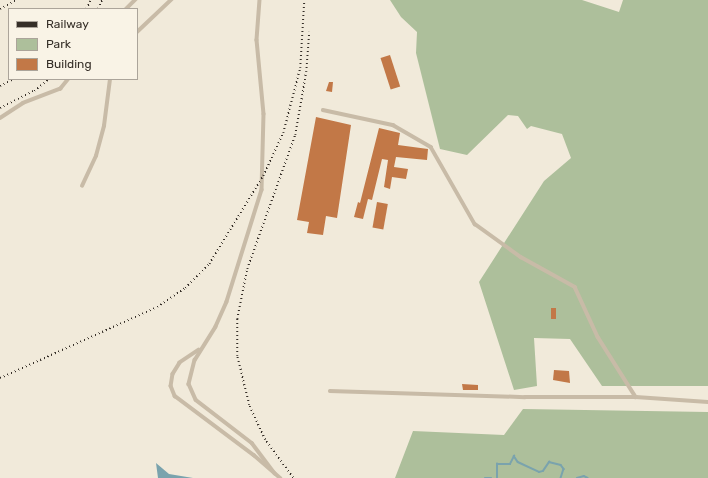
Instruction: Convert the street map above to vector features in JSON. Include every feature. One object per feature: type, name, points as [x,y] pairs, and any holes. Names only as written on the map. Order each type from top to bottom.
[{"type":"lane","points":[[127,8],[135,0]]},
{"type":"lane","points":[[138,31],[171,0]]},
{"type":"lane","points":[[260,0],[257,40],[264,114],[262,190],[227,302],[216,327],[204,345],[191,373],[189,388],[192,396],[252,443],[275,473]]},
{"type":"lane","points":[[0,118],[23,103],[60,89],[67,80]]},
{"type":"lane","points":[[82,186],[96,156],[104,126],[110,80]]},
{"type":"lane","points":[[323,110],[393,125],[431,147],[475,224],[520,257],[575,287],[598,337],[636,397]]},
{"type":"lane","points":[[204,345],[176,368],[171,380],[172,392],[180,401],[243,446],[280,478]]},
{"type":"lane","points":[[330,391],[525,398],[636,397],[708,402]]},
{"type":"green space","points":[[390,0],[582,0],[619,12],[623,0],[708,0],[708,386],[602,386],[570,339],[534,338],[537,386],[514,390],[479,282],[544,181],[571,158],[562,134],[531,126],[527,129],[518,116],[508,115],[467,155],[440,149],[416,53],[417,32],[401,17]]},
{"type":"green space","points":[[523,409],[708,412],[708,478],[395,478],[413,431],[504,435]]},
{"type":"water","points":[[156,463],[169,474],[193,478],[158,478]]},
{"type":"building","points":[[390,55],[400,86],[391,89],[380,58]]},
{"type":"building","points":[[329,82],[333,82],[332,92],[326,91]]},
{"type":"building","points":[[316,117],[351,125],[337,218],[326,216],[323,235],[307,233],[309,222],[297,220]]},
{"type":"building","points":[[379,128],[400,133],[398,145],[428,149],[427,160],[396,157],[394,167],[408,169],[406,179],[392,177],[390,189],[384,187],[388,160],[382,159],[372,200],[368,199],[363,219],[354,217],[358,202],[360,203]]},
{"type":"building","points":[[377,202],[388,204],[383,230],[372,228]]},
{"type":"building","points":[[551,308],[556,308],[556,319],[551,319]]},
{"type":"building","points":[[554,370],[569,371],[570,383],[553,380]]},
{"type":"building","points":[[462,384],[478,385],[478,390],[463,390]]},
{"type":"waterway","points":[[497,478],[497,464],[510,464],[514,456],[518,462],[539,472],[543,471],[549,462],[561,465],[564,469],[561,478]]},
{"type":"waterway","points":[[577,478],[584,476],[588,478]]},
{"type":"waterway","points":[[485,478],[491,478]]},
{"type":"railway","points":[[0,9],[16,0]]},
{"type":"railway","points":[[87,8],[91,0]]},
{"type":"railway","points":[[98,8],[102,0]]},
{"type":"railway","points":[[0,378],[157,307],[185,288],[209,264],[263,176],[283,133],[300,68],[304,0]]},
{"type":"railway","points":[[293,478],[265,440],[249,405],[237,356],[237,319],[247,269],[295,135],[306,72],[309,32]]},
{"type":"railway","points":[[0,86],[12,80]]},
{"type":"railway","points":[[0,108],[34,91],[48,80]]}]
